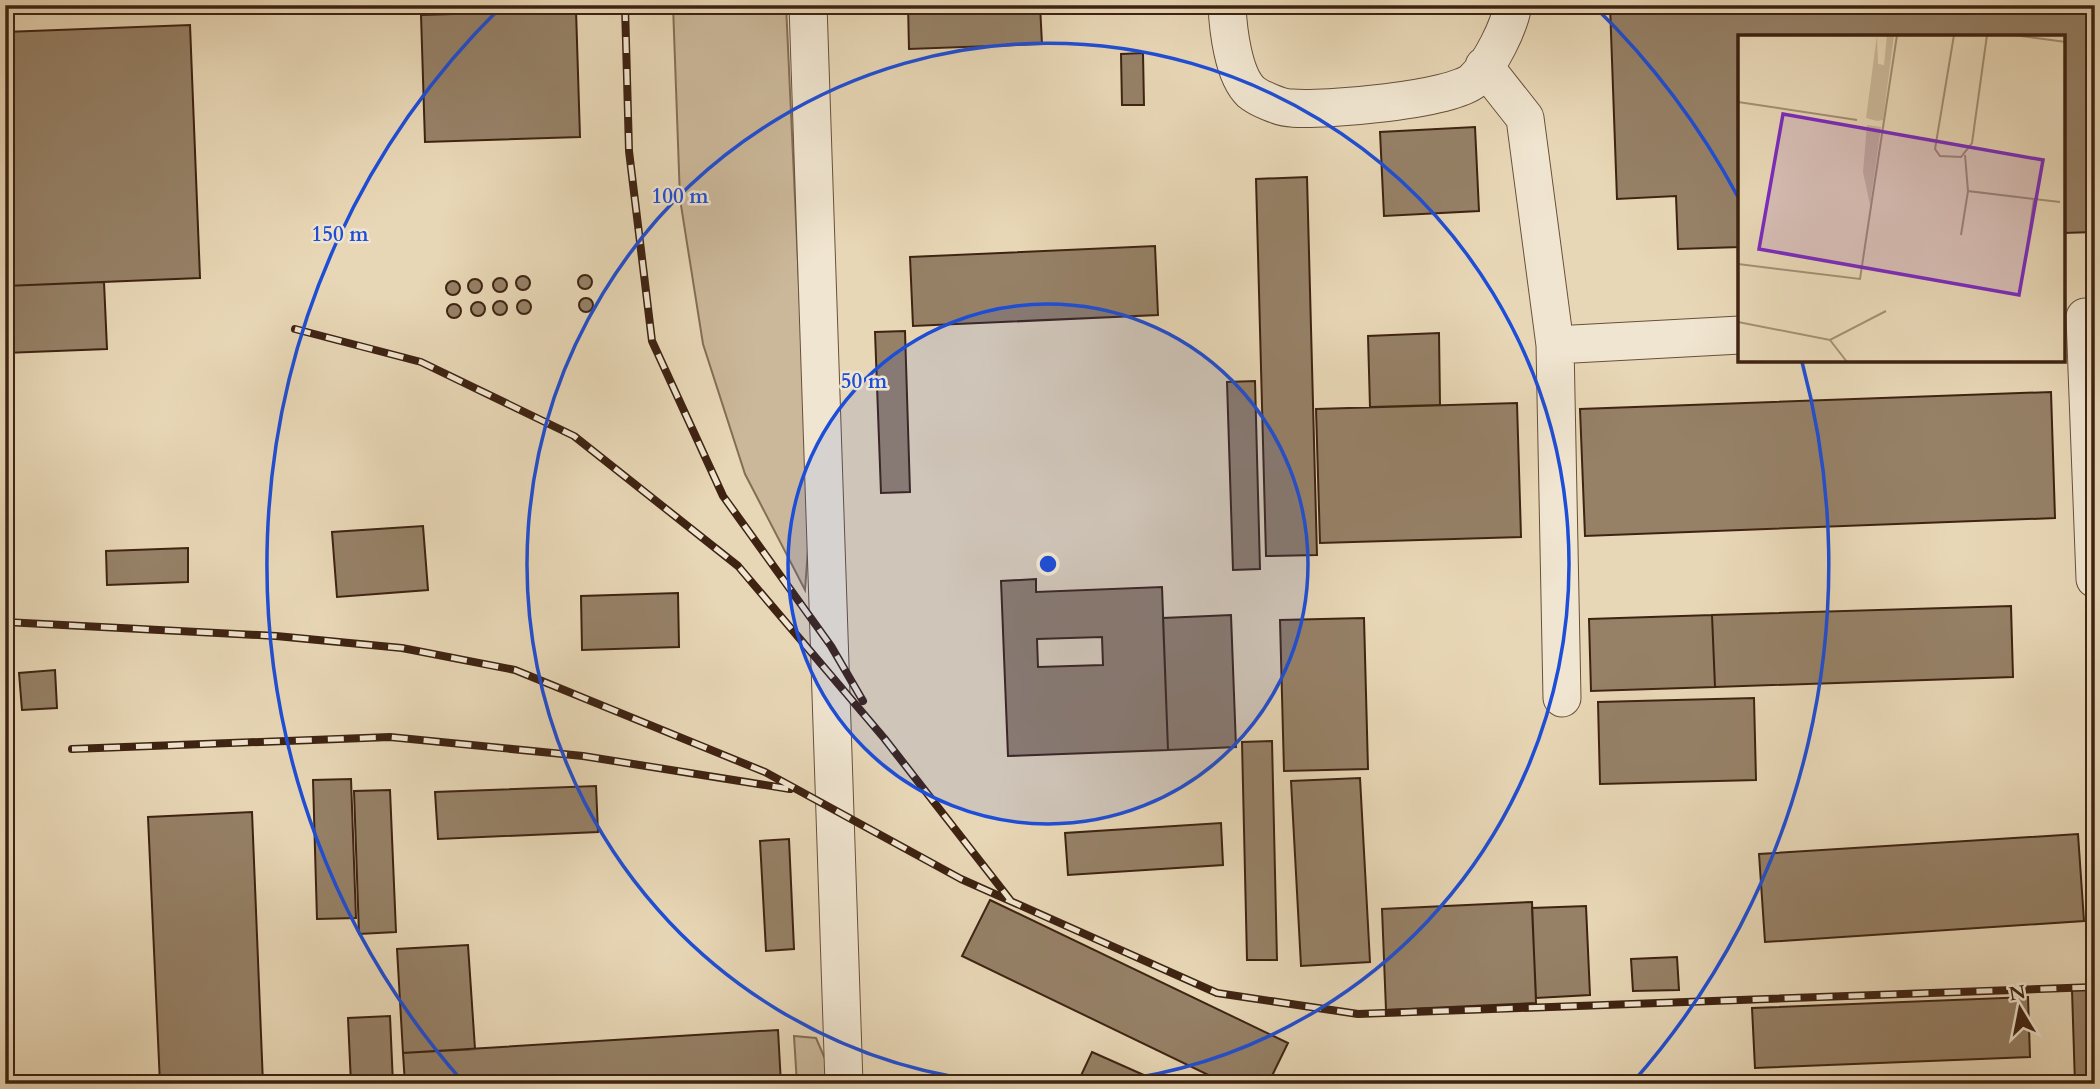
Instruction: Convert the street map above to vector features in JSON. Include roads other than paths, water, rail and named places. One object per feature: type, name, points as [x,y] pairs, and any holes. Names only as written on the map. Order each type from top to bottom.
[{"type":"lane","points":[[808,5],[844,1084]]},
{"type":"lane","points":[[1227,5],[1235,61],[1251,92],[1288,108],[1356,106],[1451,93],[1474,81],[1510,25],[1513,5]]},
{"type":"lane","points":[[1484,66],[1525,118],[1555,345],[1562,698]]},
{"type":"lane","points":[[2081,317],[2095,579]]},
{"type":"lane","points":[[1555,345],[1738,335]]},
{"type":"railway","points":[[625,5],[629,151],[652,341],[723,496],[831,646],[863,701]]},
{"type":"railway","points":[[295,329],[421,362],[574,436],[738,566],[884,738],[1011,901]]},
{"type":"railway","points":[[5,622],[276,636],[402,648],[515,670],[765,772],[961,879],[1217,993],[1358,1014],[2095,987]]},
{"type":"railway","points":[[72,749],[390,737],[583,756],[790,789]]}]
